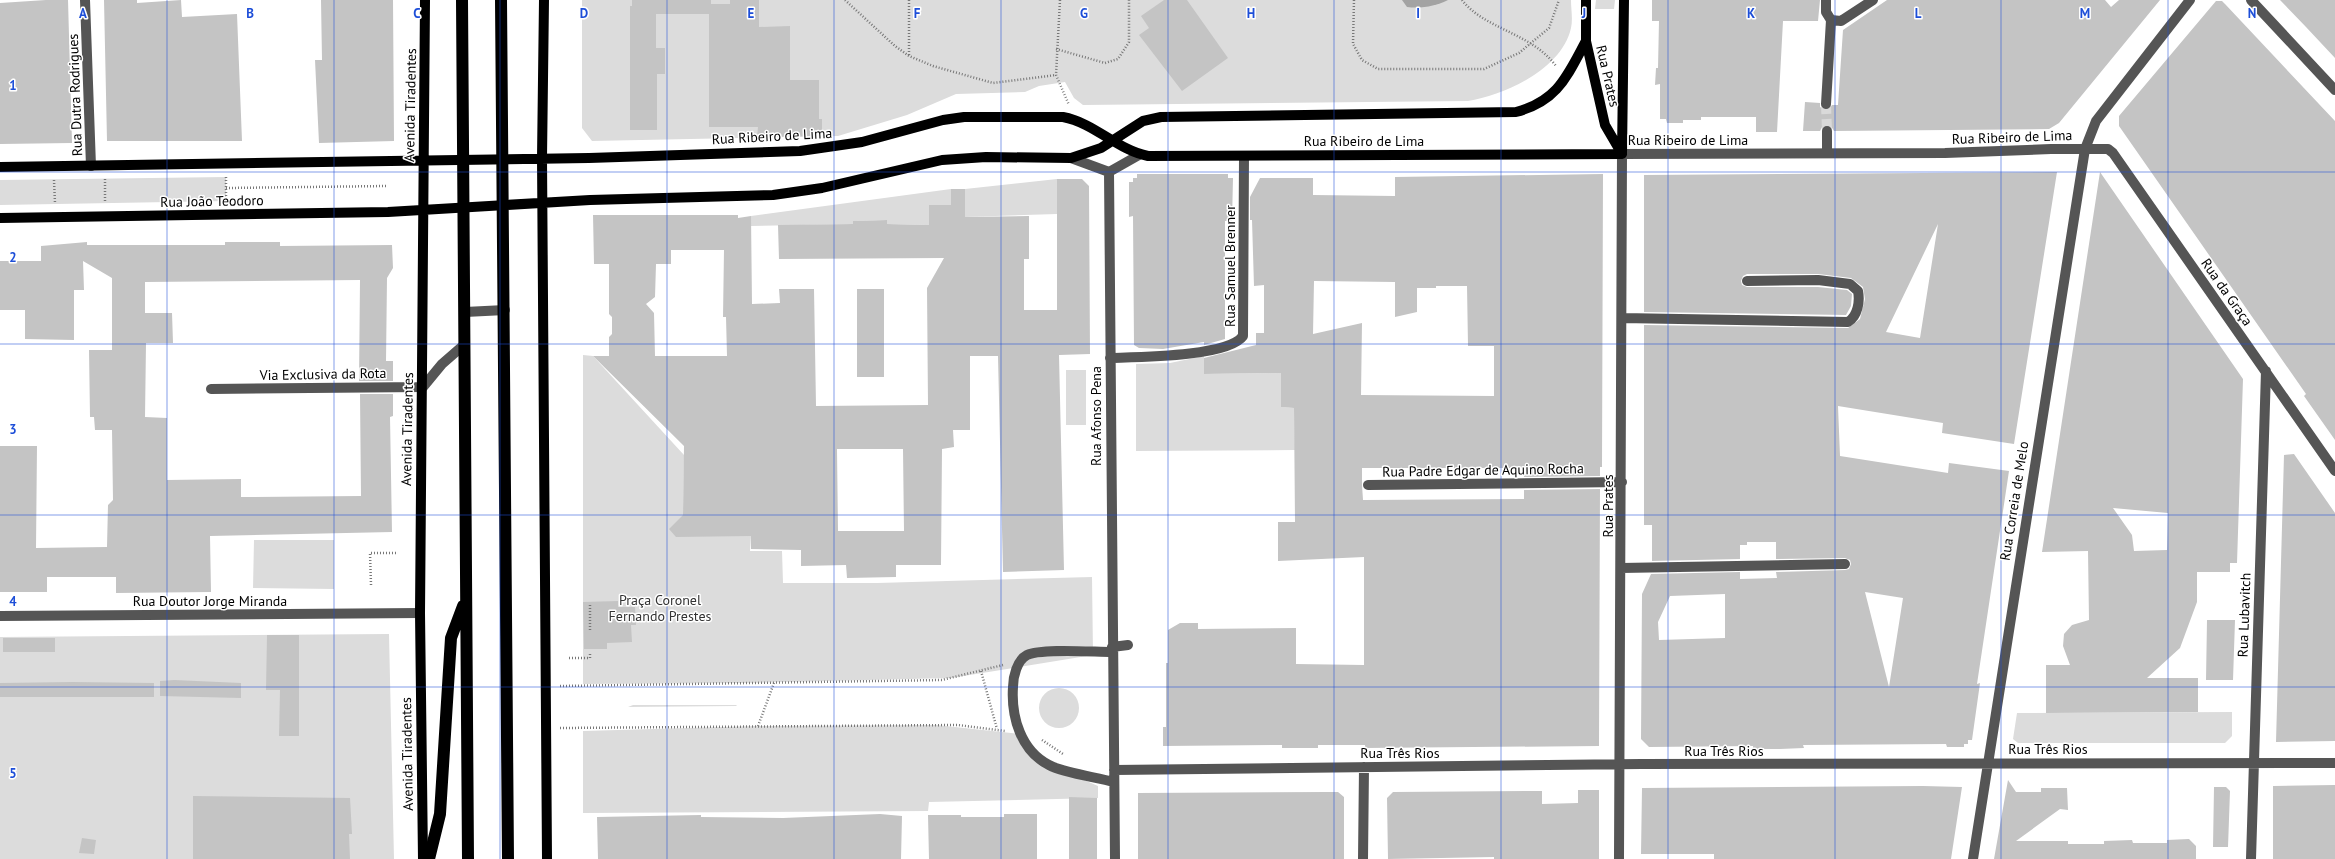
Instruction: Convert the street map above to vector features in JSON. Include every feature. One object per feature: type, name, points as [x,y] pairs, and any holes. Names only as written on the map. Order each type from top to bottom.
[{"type":"highway","points":[[462,0],[468,859]]},
{"type":"highway","points":[[501,0],[505,310],[508,859]]},
{"type":"highway","points":[[429,859],[440,814],[451,638],[465,601]]},
{"type":"main road","name":"Avenida Tiradentes","points":[[423,859],[420,614],[425,0]]},
{"type":"main road","points":[[544,0],[542,158],[547,686],[547,859]]},
{"type":"main road","name":"Rua Prates","points":[[1586,0],[1586,41],[1605,125],[1622,154]]},
{"type":"main road","name":"Rua Prates","points":[[1622,154],[1624,0]]},
{"type":"main road","name":"Rua Ribeiro de Lima","points":[[424,211],[543,202],[773,195],[822,188],[942,160],[986,157],[1071,158],[1087,154],[1113,140],[1143,120],[1161,117],[1516,112],[1547,99],[1565,80],[1586,41]]},
{"type":"main road","name":"Rua Ribeiro de Lima","points":[[424,160],[542,158],[818,149],[862,142],[943,120],[964,117],[1063,116],[1076,119],[1139,154],[1160,157],[1622,154]]},
{"type":"main road","points":[[0,167],[424,160]]},
{"type":"main road","name":"Rua João Teodoro","points":[[0,218],[424,211]]},
{"type":"street","name":"Rua Dutra Rodrigues","points":[[85,0],[91,166]]},
{"type":"street","points":[[1826,0],[1826,12],[1831,20],[1826,104]]},
{"type":"street","points":[[1831,20],[1841,21],[1873,0]]},
{"type":"street","name":"Rua Ribeiro de Lima","points":[[1622,154],[1945,153],[2085,148],[2096,121],[2190,0]]},
{"type":"street","points":[[2251,0],[2335,90]]},
{"type":"street","points":[[1827,131],[1827,153]]},
{"type":"street","name":"Rua da Graça","points":[[2085,148],[2108,149],[2113,154],[2335,471]]},
{"type":"street","name":"Rua Correia de Melo","points":[[1972,859],[2085,148]]},
{"type":"street","points":[[1071,158],[1109,172],[1139,154]]},
{"type":"street","name":"Rua Prates","points":[[1619,859],[1622,482],[1622,154]]},
{"type":"street","name":"Rua Samuel Brenner","points":[[1110,358],[1169,356],[1198,352],[1234,344],[1243,336],[1244,156]]},
{"type":"street","name":"Rua Afonso Pena","points":[[1109,172],[1112,653]]},
{"type":"street","points":[[1622,318],[1848,322],[1853,319],[1860,301],[1858,291],[1850,284],[1818,280],[1747,281]]},
{"type":"street","points":[[465,312],[505,310]]},
{"type":"street","points":[[423,387],[442,364],[465,344]]},
{"type":"street","name":"Rua Lubavitch","points":[[2251,859],[2266,371]]},
{"type":"street","name":"Via Exclusiva da Rota","points":[[211,389],[423,387]]},
{"type":"street","name":"Rua Padre Edgar de Aquino Rocha","points":[[1368,485],[1622,482]]},
{"type":"street","points":[[1621,568],[1845,564]]},
{"type":"street","name":"Rua Doutor Jorge Miranda","points":[[0,616],[420,614]]},
{"type":"street","points":[[1114,782],[1049,765],[1028,749],[1017,725],[1012,694],[1013,678],[1020,661],[1027,655],[1048,652],[1112,653],[1128,645]]},
{"type":"street","points":[[1112,653],[1115,859]]},
{"type":"street","name":"Rua Três Rios","points":[[1114,770],[1620,765],[2335,763]]},
{"type":"street","points":[[1363,859],[1364,767]]},
{"type":"path","points":[[845,0],[849,6],[909,56],[933,66],[993,83],[1056,75]]},
{"type":"path","points":[[909,0],[909,56]]},
{"type":"path","points":[[1060,0],[1056,49],[1056,75],[1076,119]]},
{"type":"path","points":[[1056,49],[1105,63],[1118,59],[1129,42],[1129,0]]},
{"type":"path","points":[[1354,0],[1353,44],[1362,60],[1378,69],[1484,69],[1520,53],[1549,28],[1559,0]]},
{"type":"path","points":[[1462,0],[1474,12],[1532,43],[1552,60],[1565,80]]},
{"type":"path","points":[[105,178],[105,203]]},
{"type":"path","points":[[54,180],[55,204]]},
{"type":"path","points":[[226,188],[387,186]]},
{"type":"path","points":[[371,585],[370,553],[398,553]]},
{"type":"path","points":[[590,605],[590,632]]},
{"type":"path","points":[[569,658],[590,658],[590,652]]},
{"type":"path","points":[[547,686],[942,680],[1020,661]]},
{"type":"path","points":[[981,671],[997,729]]},
{"type":"path","points":[[758,726],[774,683]]},
{"type":"path","points":[[547,728],[958,725],[997,729],[1021,734],[1046,742],[1064,755]]},
{"type":"green space","points":[[582,0],[1571,0],[1572,21],[1566,43],[1544,68],[1530,78],[1498,93],[1468,101],[1083,105],[1074,98],[1065,82],[1039,86],[1025,92],[956,94],[907,115],[838,136],[592,141],[582,128]]},
{"type":"green space","points":[[1596,0],[1615,0],[1614,9],[1595,9]]},
{"type":"green space","points":[[226,177],[226,201],[0,205],[0,180]]},
{"type":"green space","points":[[1057,179],[1057,214],[965,217],[965,189]]},
{"type":"green space","points":[[951,189],[951,205],[929,205],[929,225],[887,224],[887,220],[854,221],[853,224],[751,226],[751,216]]},
{"type":"green space","name":"Praça Coronel Fernando Prestes","points":[[583,355],[593,356],[684,455],[683,536],[751,536],[750,551],[782,551],[783,583],[877,583],[1092,577],[1093,655],[951,678],[742,683],[583,684]]},
{"type":"green space","points":[[1204,356],[1204,374],[1281,373],[1281,407],[1294,408],[1295,450],[1136,451],[1136,364],[1170,363]]},
{"type":"green space","points":[[1066,370],[1086,370],[1086,425],[1066,425]]},
{"type":"green space","points":[[254,540],[334,540],[334,589],[253,588]]},
{"type":"green space","points":[[389,634],[394,859],[0,859],[0,637]]},
{"type":"green space","points":[[1063,688],[1070,691],[1076,697],[1079,708],[1078,716],[1070,725],[1063,728],[1055,728],[1048,725],[1040,716],[1039,704],[1042,697],[1051,689]]},
{"type":"green space","points":[[633,705],[736,705],[737,706],[628,707]]},
{"type":"green space","points":[[2232,712],[2232,736],[2225,743],[2018,743],[2013,739],[2017,713]]},
{"type":"green space","points":[[936,725],[1021,734],[1043,762],[1098,786],[1098,798],[929,802],[928,811],[583,813],[583,731],[758,726]]},
{"type":"shaded area","points":[[1402,0],[1448,0],[1438,4],[1418,8],[1407,7]]},
{"type":"building","points":[[68,0],[72,143],[0,144],[0,3]]},
{"type":"building","points":[[104,0],[137,0],[137,3],[181,0],[182,17],[237,14],[242,141],[107,141]]},
{"type":"building","points":[[321,0],[393,0],[394,141],[319,143],[315,60],[322,60]]},
{"type":"building","points":[[632,0],[711,0],[711,4],[730,4],[730,0],[759,0],[759,27],[790,26],[790,80],[819,80],[819,119],[822,119],[822,136],[757,137],[758,127],[709,127],[709,14],[656,14],[656,48],[665,48],[665,74],[657,74],[657,130],[630,130],[630,6],[632,6]]},
{"type":"building","points":[[1164,0],[1187,0],[1228,58],[1182,91],[1139,35],[1149,28],[1141,16]]},
{"type":"building","points":[[1652,0],[1820,0],[1818,21],[1783,21],[1777,132],[1756,132],[1756,117],[1701,117],[1701,120],[1683,120],[1683,123],[1667,123],[1666,119],[1660,119],[1660,84],[1655,85],[1656,68],[1658,68],[1659,21],[1652,21]]},
{"type":"building","points":[[1887,0],[2105,0],[2111,7],[2119,0],[2160,0],[2059,123],[2049,129],[1834,131],[1831,126],[1827,125],[1822,127],[1820,131],[1803,131],[1805,102],[1820,103],[1820,107],[1825,110],[1829,110],[1832,105],[1838,105],[1843,30]]},
{"type":"building","points":[[2280,0],[2335,0],[2335,58],[2306,27]]},
{"type":"building","points":[[2216,1],[2222,1],[2225,4],[2335,121],[2335,440],[2304,396],[2306,394],[2119,126],[2119,116]]},
{"type":"building","points":[[2057,172],[2014,444],[1942,433],[1943,423],[1838,406],[1840,456],[1948,473],[1949,463],[2009,471],[1977,684],[1980,683],[1972,740],[1968,740],[1968,744],[1964,744],[1964,747],[1947,747],[1946,744],[1803,745],[1804,748],[1780,749],[1753,749],[1753,746],[1649,747],[1641,739],[1642,594],[1651,574],[1740,572],[1740,579],[1777,578],[1776,572],[1845,570],[1849,569],[1851,564],[1850,560],[1845,558],[1776,559],[1776,542],[1747,542],[1747,545],[1740,545],[1740,559],[1652,561],[1652,525],[1644,525],[1644,325],[1848,328],[1860,319],[1865,299],[1863,287],[1851,278],[1818,274],[1747,274],[1743,276],[1741,281],[1742,285],[1747,287],[1818,287],[1847,290],[1852,294],[1851,306],[1846,315],[1644,312],[1644,175]],"holes":[[[1938,224],[1920,338],[1886,332]],[[1865,592],[1903,598],[1889,687]],[[1725,594],[1725,638],[1659,640],[1658,622],[1670,596]]]},
{"type":"building","points":[[2100,172],[2243,379],[2237,563],[2230,563],[2230,572],[2197,572],[2197,602],[2180,648],[2147,678],[2198,678],[2198,712],[2046,713],[2046,665],[2070,665],[2063,646],[2064,634],[2072,625],[2089,620],[2088,551],[2042,552]],"holes":[[[2113,508],[2168,513],[2167,550],[2134,551],[2132,535]]]},
{"type":"building","points":[[1137,174],[1228,174],[1228,178],[1233,178],[1232,221],[1225,221],[1225,339],[1204,345],[1204,342],[1163,349],[1139,348],[1134,345],[1133,216],[1129,217],[1129,182],[1133,182],[1133,178],[1137,178]]},
{"type":"building","points":[[1603,174],[1602,467],[1600,467],[1600,476],[1524,477],[1524,468],[1362,468],[1363,500],[1524,499],[1524,490],[1600,489],[1599,746],[1365,748],[1365,745],[1318,745],[1318,748],[1282,748],[1282,745],[1163,746],[1163,727],[1166,727],[1166,663],[1168,663],[1168,630],[1180,623],[1198,623],[1198,629],[1296,628],[1296,664],[1364,665],[1364,557],[1278,561],[1278,522],[1295,522],[1294,408],[1281,407],[1281,373],[1204,374],[1204,358],[1256,345],[1256,333],[1264,333],[1264,285],[1254,286],[1252,220],[1250,220],[1250,197],[1260,178],[1313,178],[1313,195],[1395,196],[1395,177]],"holes":[[[1314,281],[1395,282],[1395,317],[1417,312],[1417,288],[1436,288],[1436,286],[1467,286],[1468,346],[1494,346],[1494,396],[1361,395],[1362,323],[1313,334]]]},
{"type":"building","points":[[1057,179],[1082,179],[1089,186],[1090,354],[1059,355],[1064,570],[1003,572],[998,356],[970,356],[970,430],[953,430],[954,447],[942,449],[941,565],[896,565],[896,577],[847,578],[846,565],[801,566],[801,550],[751,549],[751,536],[676,537],[669,529],[683,515],[684,446],[593,356],[609,356],[609,337],[612,334],[612,317],[609,314],[609,264],[594,264],[593,215],[738,215],[738,218],[751,216],[752,304],[780,303],[779,289],[814,289],[816,406],[928,405],[927,288],[944,258],[779,259],[778,225],[853,224],[853,221],[887,220],[887,224],[929,225],[929,205],[951,205],[951,189],[965,189],[965,217],[1029,216],[1029,259],[1024,259],[1024,310],[1057,310]],"holes":[[[671,250],[724,250],[723,317],[726,317],[727,356],[655,356],[654,313],[646,304],[655,297],[656,264],[671,264]],[[837,449],[903,449],[904,531],[838,531]]]},
{"type":"building","points":[[87,242],[87,245],[225,245],[225,242],[280,242],[280,246],[392,245],[393,268],[387,278],[386,361],[393,361],[393,381],[359,381],[360,280],[145,282],[145,313],[172,313],[173,343],[146,343],[145,417],[167,418],[167,480],[241,479],[241,497],[361,496],[360,394],[393,394],[393,416],[390,417],[392,532],[210,536],[211,592],[116,593],[116,577],[47,577],[47,592],[0,592],[0,446],[37,446],[36,548],[107,547],[108,505],[113,500],[112,430],[95,430],[94,417],[90,417],[89,350],[112,350],[112,278],[83,261],[84,290],[74,290],[74,340],[25,339],[25,310],[0,310],[0,261],[41,261],[41,246]]},
{"type":"building","points":[[857,289],[884,289],[884,377],[857,377]]},
{"type":"building","points":[[2294,454],[2335,513],[2335,741],[2276,742],[2284,455]]},
{"type":"building","points":[[618,601],[618,607],[635,607],[636,625],[631,625],[632,642],[607,643],[607,649],[584,649],[583,602]]},
{"type":"building","points":[[2207,620],[2235,620],[2233,680],[2206,680]]},
{"type":"building","points":[[267,635],[299,635],[299,736],[279,736],[280,690],[266,690]]},
{"type":"building","points":[[3,638],[55,638],[55,652],[3,652]]},
{"type":"building","points":[[174,680],[241,683],[241,698],[160,696],[160,681]]},
{"type":"building","points":[[0,683],[154,683],[154,697],[0,697]]},
{"type":"building","points":[[2008,780],[2016,792],[2041,792],[2041,788],[2067,788],[2068,810],[2060,809],[2016,841],[2068,841],[2068,844],[2104,844],[2104,841],[2132,840],[2133,843],[2167,843],[2167,840],[2189,839],[2196,846],[2196,859],[1994,859]]},
{"type":"building","points":[[2335,785],[2335,859],[2273,859],[2273,786]]},
{"type":"building","points":[[1962,787],[1951,859],[1714,859],[1714,854],[1641,854],[1642,788]]},
{"type":"building","points":[[2214,787],[2226,787],[2230,791],[2228,847],[2213,847]]},
{"type":"building","points":[[1578,790],[1599,790],[1599,859],[1494,859],[1494,857],[1388,859],[1387,798],[1393,792],[1542,791],[1542,804],[1578,803]]},
{"type":"building","points":[[1338,792],[1344,797],[1344,859],[1138,859],[1138,793]]},
{"type":"building","points":[[193,796],[350,798],[352,834],[349,834],[350,859],[193,859]]},
{"type":"building","points":[[1069,797],[1097,798],[1097,859],[1069,859]]},
{"type":"building","points":[[880,814],[902,816],[901,859],[598,859],[597,817],[701,815],[701,817],[783,818]]},
{"type":"building","points":[[1004,814],[1037,814],[1037,859],[929,859],[928,815],[1004,817]]},
{"type":"building","points":[[82,838],[96,840],[94,854],[79,853]]},
{"type":"tunnel","points":[[1826,104],[1827,131]]}]
